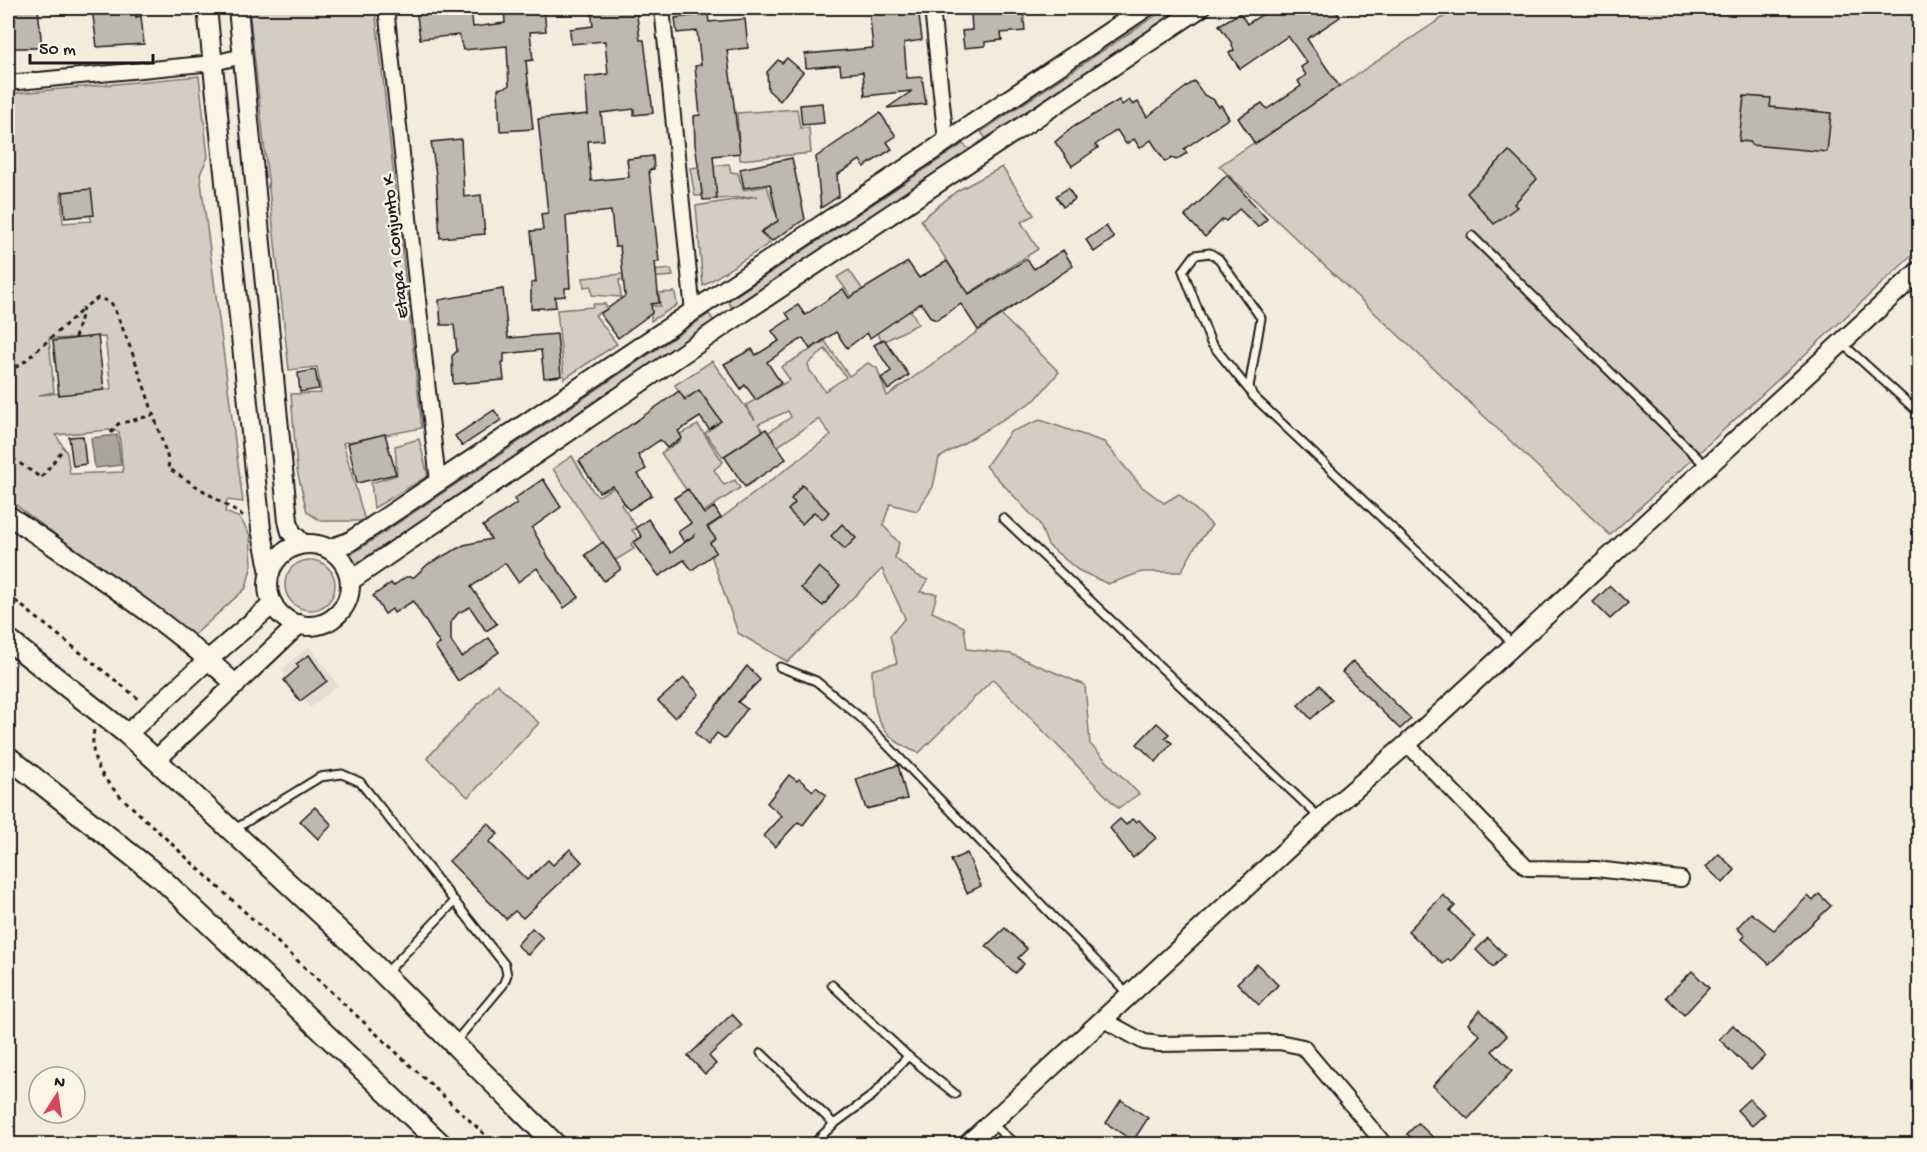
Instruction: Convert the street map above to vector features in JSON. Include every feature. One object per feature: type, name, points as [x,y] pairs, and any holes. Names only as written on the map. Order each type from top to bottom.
[{"type":"main road","points":[[8,640],[128,734],[383,975],[555,1144]]},
{"type":"main road","points":[[8,757],[163,880],[440,1144]]},
{"type":"street","points":[[207,8],[261,529],[270,573],[268,589],[273,604],[284,617],[299,624],[315,626],[330,621],[342,610],[349,596],[350,581],[347,568],[329,549],[317,544],[303,544],[289,549],[277,559],[270,573]]},
{"type":"street","points":[[238,8],[288,520],[291,532],[303,544]]},
{"type":"street","name":"Etapa 1 Conjunto K","points":[[386,8],[438,482]]},
{"type":"street","points":[[662,8],[693,312]]},
{"type":"street","points":[[932,8],[946,141]]},
{"type":"street","points":[[329,549],[349,542],[1145,8]]},
{"type":"street","points":[[350,581],[729,322],[1200,8]]},
{"type":"street","points":[[8,83],[213,63],[243,56]]},
{"type":"street","points":[[966,127],[984,152]]},
{"type":"street","points":[[968,1144],[1321,819],[1407,744],[1512,644],[1920,270]]},
{"type":"street","points":[[714,299],[729,322]]},
{"type":"street","points":[[8,515],[101,579],[208,659],[236,685]]},
{"type":"street","points":[[128,734],[208,659],[273,604]]},
{"type":"street","points":[[156,760],[299,624]]},
{"type":"street","points":[[1407,744],[1527,868],[1596,869],[1681,879]]},
{"type":"street","points":[[1104,1020],[1144,1042],[1160,1044],[1279,1042],[1303,1047],[1381,1140]]},
{"type":"lane","points":[[1472,236],[1706,466]]},
{"type":"lane","points":[[1249,390],[1261,327],[1260,313],[1219,259],[1210,253],[1195,255],[1184,271],[1211,343],[1249,390],[1496,626],[1512,644]]},
{"type":"lane","points":[[1841,342],[1920,414]]},
{"type":"lane","points":[[1003,518],[1321,819]]},
{"type":"lane","points":[[780,667],[823,685],[861,718],[1130,996]]},
{"type":"lane","points":[[232,831],[320,777],[331,774],[352,777],[360,782],[505,965],[507,975],[503,985],[454,1044]]},
{"type":"lane","points":[[383,975],[454,901]]},
{"type":"lane","points":[[832,985],[908,1056],[955,1094]]},
{"type":"lane","points":[[761,1053],[834,1124]]},
{"type":"lane","points":[[813,1144],[834,1124],[873,1095],[908,1056]]},
{"type":"lane","points":[[991,1123],[1015,1144]]},
{"type":"path","points":[[8,372],[23,363],[83,308],[98,298],[111,302],[123,328],[153,415],[169,462],[168,468],[261,529]]},
{"type":"path","points":[[75,338],[83,308]]},
{"type":"path","points":[[111,433],[117,424],[153,415]]},
{"type":"path","points":[[8,450],[15,460],[40,478],[64,448]]},
{"type":"path","points":[[8,595],[154,711]]},
{"type":"path","points":[[98,711],[91,747],[98,772],[119,795],[495,1144]]},
{"type":"shaded area","points":[[249,8],[375,8],[422,428],[343,443],[365,521],[321,521],[307,512],[297,470],[291,394],[321,393],[317,367],[289,370]]},
{"type":"shaded area","points":[[1167,8],[1184,8],[986,139],[981,132]]},
{"type":"shaded area","points":[[1457,8],[1919,8],[1919,249],[1610,535],[1219,166]]},
{"type":"shaded area","points":[[199,76],[208,157],[200,174],[243,502],[227,500],[225,512],[240,518],[250,535],[252,564],[246,588],[191,638],[8,499],[8,94]],"holes":[[[88,190],[91,221],[63,223],[61,192]],[[105,337],[111,389],[39,395],[54,392],[49,339]],[[109,430],[119,432],[123,472],[70,474],[67,453],[56,435]]]},
{"type":"shaded area","points":[[797,109],[800,128],[809,128],[811,153],[740,160],[737,113]]},
{"type":"shaded area","points":[[963,144],[969,149],[969,153],[733,310],[728,301]]},
{"type":"shaded area","points":[[729,164],[731,172],[738,173],[743,190],[767,186],[775,212],[795,211],[760,232],[770,243],[703,286],[696,206],[758,196],[717,199],[716,195],[695,196],[690,168]]},
{"type":"shaded area","points":[[1002,167],[1034,215],[1021,222],[1038,249],[968,294],[921,220],[957,191]]},
{"type":"shaded area","points":[[671,269],[673,276],[619,280],[621,297],[592,295],[591,286],[584,287],[583,278]]},
{"type":"shaded area","points":[[849,270],[879,313],[884,326],[911,310],[918,324],[883,342],[837,277]]},
{"type":"shaded area","points":[[675,292],[677,305],[651,321],[651,306],[660,306],[659,293]]},
{"type":"shaded area","points":[[593,304],[605,304],[607,309],[595,315],[617,344],[564,379],[557,310],[593,307]]},
{"type":"shaded area","points":[[709,314],[716,324],[354,565],[349,556]]},
{"type":"shaded area","points":[[1001,315],[1059,372],[1035,400],[939,458],[933,487],[917,511],[890,504],[883,525],[899,543],[895,558],[916,575],[928,580],[920,592],[937,594],[932,612],[964,627],[967,649],[1011,654],[1085,685],[1090,744],[1139,794],[1118,808],[993,679],[919,753],[904,747],[885,731],[876,710],[872,670],[897,663],[890,636],[905,618],[882,569],[788,662],[738,633],[703,532],[831,435],[819,419],[775,448],[766,434],[791,417],[788,411],[758,424],[763,431],[723,457],[705,433],[718,424],[697,392],[683,399],[675,385],[712,361],[755,420],[746,405],[790,380],[781,367],[825,341],[849,376],[868,363],[877,368],[887,396]],"holes":[[[825,349],[846,377],[825,391],[810,371],[808,364]]]},
{"type":"shaded area","points":[[1040,420],[1104,442],[1141,486],[1164,503],[1179,494],[1212,525],[1195,547],[1181,572],[1142,572],[1108,584],[1078,570],[1048,545],[1039,523],[986,466],[1010,432]]},
{"type":"shaded area","points":[[698,425],[723,462],[714,470],[724,485],[735,480],[740,488],[702,513],[661,453],[680,441],[678,435]]},
{"type":"shaded area","points":[[117,435],[121,465],[95,468],[91,438]]},
{"type":"shaded area","points":[[419,439],[428,476],[374,508],[371,483],[397,475],[395,446]]},
{"type":"shaded area","points":[[572,456],[594,493],[599,496],[618,485],[629,499],[621,505],[637,528],[632,530],[639,539],[631,544],[634,549],[614,561],[553,469]]},
{"type":"shaded area","points":[[305,560],[315,560],[328,567],[335,580],[335,590],[328,603],[315,610],[305,610],[296,606],[289,599],[285,590],[285,580],[289,571],[296,564]]},
{"type":"shaded area","points":[[309,646],[338,685],[310,708],[282,670]]},
{"type":"shaded area","points":[[497,684],[539,723],[468,797],[427,758]]},
{"type":"building","points":[[8,8],[38,8],[42,48],[8,48]]},
{"type":"building","points":[[92,8],[135,8],[136,17],[141,16],[144,44],[97,47]]},
{"type":"building","points":[[416,8],[471,8],[473,27],[505,23],[504,8],[544,8],[546,31],[530,32],[533,60],[526,61],[533,129],[500,131],[498,89],[509,86],[507,46],[463,50],[459,35],[420,39]]},
{"type":"building","points":[[591,8],[636,8],[640,40],[644,40],[653,113],[634,115],[634,109],[601,113],[604,140],[588,141],[591,181],[629,177],[627,159],[653,156],[654,169],[649,170],[659,262],[655,262],[659,303],[651,304],[652,313],[618,338],[600,314],[625,296],[620,246],[615,246],[611,211],[566,216],[570,288],[565,288],[565,296],[555,297],[556,307],[531,309],[531,283],[536,282],[531,231],[543,230],[541,214],[548,213],[538,119],[588,114],[585,77],[608,74],[605,41],[571,44],[570,29],[593,26]]},
{"type":"building","points":[[869,8],[918,8],[922,40],[904,43],[907,78],[922,77],[926,104],[887,108],[912,91],[865,96],[863,72],[841,74],[840,65],[806,68],[805,54],[873,48]]},
{"type":"building","points":[[975,8],[1023,10],[1025,31],[1001,33],[1002,40],[985,42],[985,46],[964,48],[962,31],[972,30],[971,13],[975,13]]},
{"type":"building","points":[[1273,8],[1334,8],[1340,17],[1307,39],[1339,86],[1255,144],[1238,118],[1262,103],[1267,109],[1301,86],[1298,81],[1306,75],[1301,67],[1307,63],[1288,36],[1240,69],[1229,53],[1234,50],[1231,42],[1219,25],[1240,13],[1247,24]]},
{"type":"building","points":[[708,14],[709,22],[745,19],[748,48],[727,50],[740,153],[713,156],[717,199],[703,200],[695,144],[694,116],[700,115],[695,66],[701,65],[697,31],[677,33],[675,18]]},
{"type":"building","points":[[787,58],[803,72],[780,101],[768,90],[767,72],[778,60],[782,63]]},
{"type":"building","points":[[1194,81],[1204,95],[1213,99],[1219,107],[1221,105],[1229,118],[1184,149],[1187,153],[1176,160],[1172,158],[1165,162],[1151,140],[1140,148],[1134,139],[1126,144],[1117,130],[1095,145],[1098,148],[1072,166],[1055,142],[1073,127],[1119,100],[1122,105],[1129,100],[1133,105],[1138,102],[1147,117]]},
{"type":"building","points":[[1744,96],[1771,98],[1770,107],[1831,113],[1827,152],[1751,145],[1751,142],[1739,141]]},
{"type":"building","points":[[822,103],[824,123],[802,125],[800,105]]},
{"type":"building","points":[[880,113],[896,136],[887,142],[892,149],[864,167],[860,160],[837,175],[839,196],[821,208],[816,157]]},
{"type":"building","points":[[461,139],[464,197],[481,195],[485,234],[440,238],[436,174],[431,142]]},
{"type":"building","points":[[1509,151],[1537,179],[1514,204],[1517,207],[1494,224],[1467,193]]},
{"type":"building","points":[[792,158],[805,219],[772,241],[761,232],[778,221],[770,184],[744,188],[740,169]]},
{"type":"building","points":[[1227,175],[1267,219],[1258,227],[1239,209],[1226,221],[1223,219],[1205,237],[1185,216]]},
{"type":"building","points":[[1068,188],[1075,199],[1063,207],[1056,196]]},
{"type":"building","points":[[91,189],[94,215],[65,218],[63,192]]},
{"type":"building","points":[[1106,226],[1114,238],[1094,252],[1086,240]]},
{"type":"building","points":[[1063,250],[1073,266],[978,330],[961,304],[937,320],[931,318],[921,303],[870,338],[867,333],[847,348],[836,332],[810,349],[803,338],[767,362],[781,383],[756,400],[745,385],[741,389],[724,364],[752,349],[756,355],[779,341],[772,331],[790,319],[786,313],[798,305],[805,315],[843,289],[849,298],[908,262],[919,278],[947,261],[969,294],[1027,259],[1034,269]]},
{"type":"building","points":[[503,289],[508,338],[557,334],[561,376],[544,378],[541,350],[504,354],[504,362],[502,362],[504,380],[453,384],[452,356],[457,351],[454,325],[441,325],[439,300]]},
{"type":"building","points":[[98,336],[104,390],[59,395],[53,341]]},
{"type":"building","points":[[884,339],[909,375],[888,390],[881,378],[891,371],[874,345]]},
{"type":"building","points":[[315,370],[319,389],[300,392],[298,373]]},
{"type":"building","points":[[699,390],[721,421],[709,429],[700,417],[678,431],[682,438],[667,448],[660,440],[638,455],[646,469],[638,474],[652,495],[629,510],[613,486],[599,492],[579,461],[679,391],[685,400]]},
{"type":"building","points":[[494,410],[501,420],[462,446],[455,436]]},
{"type":"building","points":[[766,429],[786,459],[745,487],[724,456]]},
{"type":"building","points":[[385,434],[396,474],[357,483],[348,443]]},
{"type":"building","points":[[83,436],[86,464],[73,466],[69,437]]},
{"type":"building","points":[[543,479],[561,507],[532,528],[549,558],[579,597],[564,608],[537,568],[518,582],[505,563],[471,587],[497,624],[486,631],[470,607],[458,613],[451,622],[451,641],[462,657],[489,638],[499,652],[458,681],[435,647],[440,644],[413,601],[394,613],[392,609],[385,614],[373,596],[391,583],[393,586],[406,577],[414,577],[428,564],[464,545],[491,539],[483,526],[517,503],[514,499]]},
{"type":"building","points":[[802,485],[829,512],[823,519],[814,512],[802,524],[788,510],[795,503],[791,499]]},
{"type":"building","points":[[688,489],[704,514],[714,507],[721,518],[707,527],[716,539],[710,543],[716,552],[692,570],[684,560],[659,576],[636,547],[634,542],[642,537],[636,528],[648,519],[671,553],[696,534],[684,542],[678,532],[691,523],[674,498]]},
{"type":"building","points":[[842,524],[856,538],[845,549],[831,536]]},
{"type":"building","points":[[603,542],[621,569],[604,581],[585,555]]},
{"type":"building","points":[[819,567],[840,585],[823,606],[801,588]]},
{"type":"building","points":[[1610,586],[1628,603],[1610,619],[1593,602]]},
{"type":"building","points":[[309,655],[327,681],[300,701],[284,680],[299,667],[296,664]]},
{"type":"building","points":[[1353,661],[1411,719],[1400,729],[1342,672]]},
{"type":"building","points":[[747,666],[760,680],[738,702],[747,709],[725,739],[717,733],[708,745],[695,733]]},
{"type":"building","points":[[684,678],[699,694],[675,718],[658,701]]},
{"type":"building","points":[[1320,685],[1332,700],[1311,719],[1298,705]]},
{"type":"building","points":[[1157,723],[1169,734],[1165,738],[1172,743],[1156,762],[1137,744]]},
{"type":"building","points":[[898,765],[907,799],[866,809],[856,779]]},
{"type":"building","points":[[789,775],[797,781],[799,779],[813,791],[816,787],[826,795],[803,825],[798,822],[775,847],[764,836],[782,816],[767,803]]},
{"type":"building","points":[[315,807],[332,825],[318,839],[300,821]]},
{"type":"building","points":[[1120,819],[1126,825],[1132,819],[1136,822],[1139,820],[1156,838],[1133,858],[1110,828]]},
{"type":"building","points":[[488,823],[498,834],[489,842],[527,880],[548,860],[553,865],[570,849],[582,862],[523,918],[515,911],[506,919],[449,861]]},
{"type":"building","points":[[967,853],[981,886],[967,893],[951,860]]},
{"type":"building","points":[[1719,854],[1735,870],[1723,883],[1706,867]]},
{"type":"building","points":[[1819,894],[1831,906],[1769,964],[1742,939],[1745,936],[1737,928],[1751,913],[1774,930],[1808,896],[1813,901]]},
{"type":"building","points":[[1443,895],[1455,906],[1450,911],[1475,936],[1451,961],[1448,959],[1443,964],[1408,931]]},
{"type":"building","points":[[532,928],[543,938],[528,955],[517,945]]},
{"type":"building","points":[[1005,928],[1027,949],[1018,958],[1024,964],[1015,973],[986,946]]},
{"type":"building","points":[[1488,938],[1505,955],[1493,967],[1476,950]]},
{"type":"building","points":[[1257,964],[1278,985],[1259,1005],[1237,983]]},
{"type":"building","points":[[1692,971],[1709,988],[1684,1015],[1666,997]]},
{"type":"building","points":[[1480,1010],[1507,1036],[1492,1051],[1512,1071],[1468,1119],[1433,1086],[1480,1035],[1468,1024]]},
{"type":"building","points":[[732,1014],[742,1025],[709,1056],[716,1064],[705,1074],[688,1056]]},
{"type":"building","points":[[1733,1025],[1765,1056],[1751,1070],[1719,1039]]},
{"type":"building","points":[[1749,1099],[1765,1114],[1752,1126],[1737,1110]]},
{"type":"building","points":[[1121,1100],[1148,1118],[1133,1141],[1106,1123]]},
{"type":"building","points":[[1418,1123],[1440,1144],[1418,1144],[1407,1134]]}]
